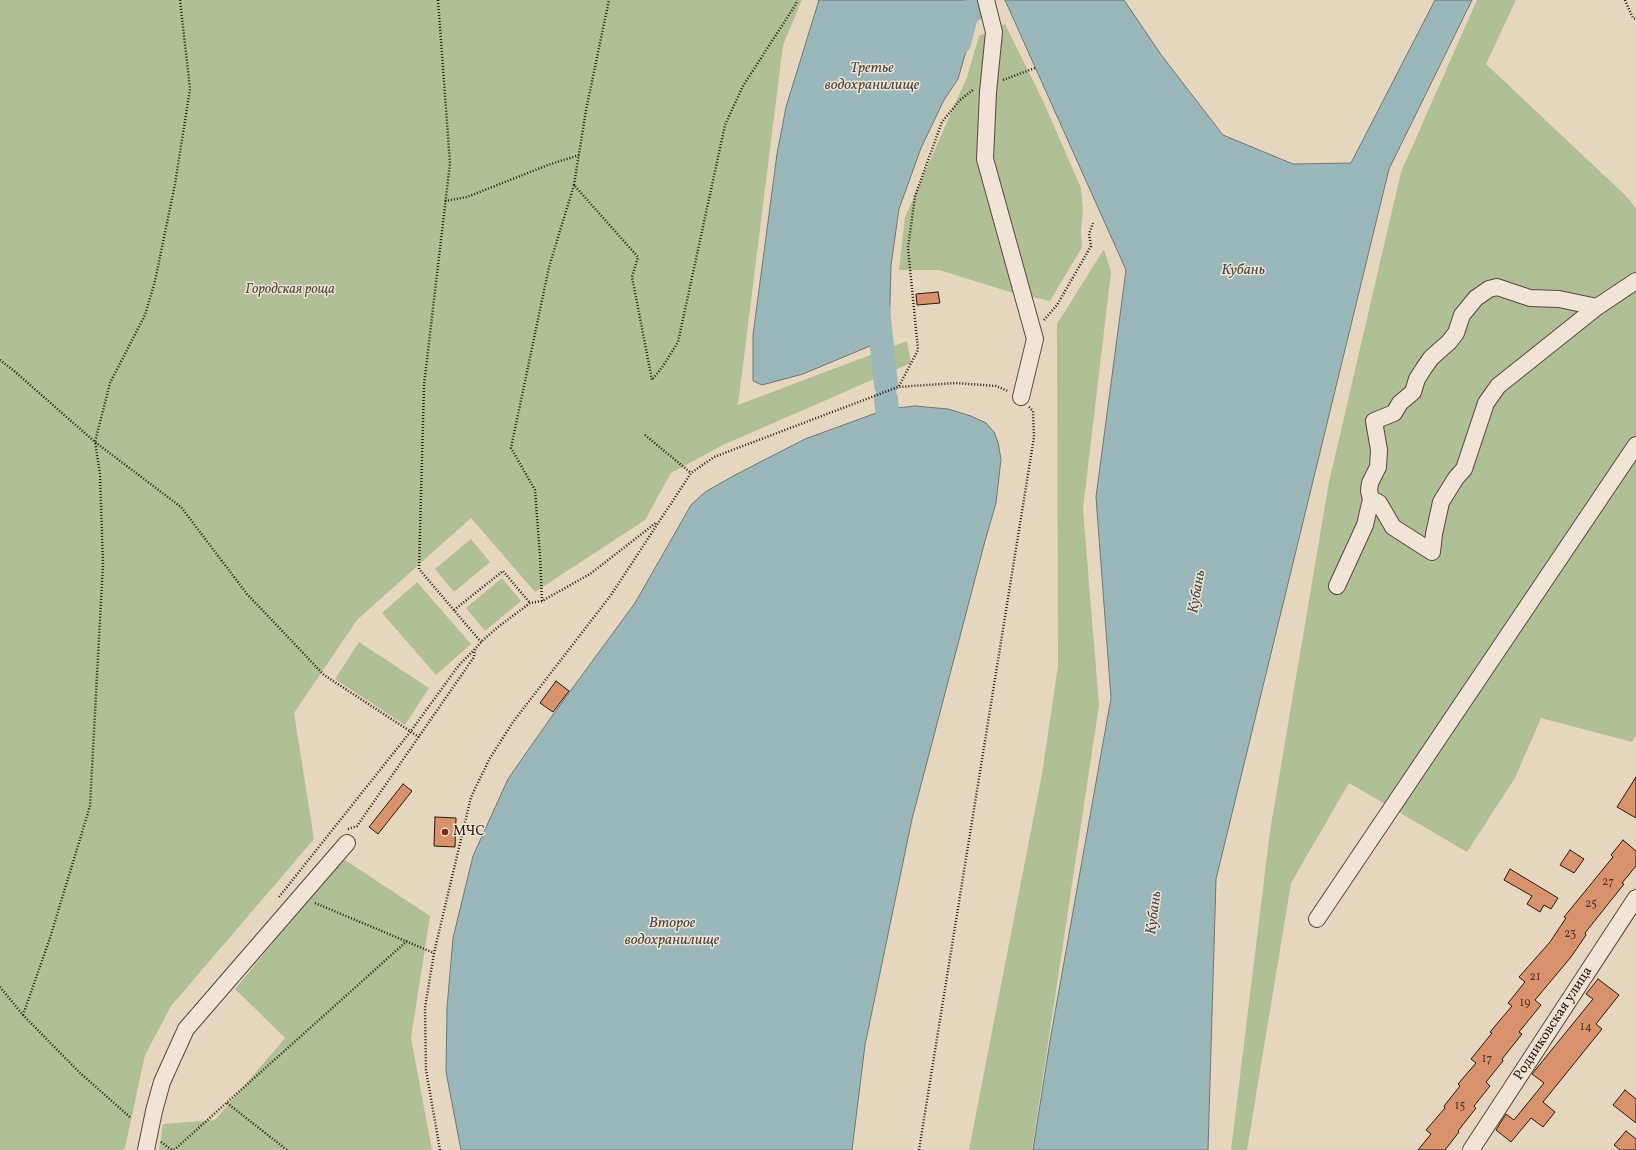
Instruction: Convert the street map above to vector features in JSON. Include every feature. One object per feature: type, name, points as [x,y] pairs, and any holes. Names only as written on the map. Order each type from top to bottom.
[{"type":"street","points":[[986,0],[994,32],[989,84],[985,159],[1035,339],[1021,397]]},
{"type":"street","points":[[1371,499],[1379,503],[1393,527],[1432,552],[1434,534],[1441,502],[1456,478],[1464,469],[1486,402],[1498,386],[1597,307],[1636,281]]},
{"type":"street","points":[[1337,586],[1365,526],[1371,499],[1369,491],[1370,483],[1378,467],[1379,450],[1374,421],[1394,413],[1400,403],[1412,392],[1417,379],[1424,368],[1431,358],[1449,342],[1456,333],[1462,315],[1476,298],[1489,289],[1497,287],[1530,298],[1559,299],[1597,307]]},
{"type":"street","points":[[1317,919],[1636,445]]},
{"type":"street","points":[[146,1150],[162,1082],[186,1029],[300,897],[342,835]]},
{"type":"street","name":"Родниковская улица","points":[[1471,1150],[1636,898]]},
{"type":"path","points":[[23,1015],[50,938],[90,806],[103,564],[100,474],[95,442],[110,383],[145,315],[155,280],[175,184],[190,89],[180,0]]},
{"type":"path","points":[[438,0],[450,163],[424,385],[419,570],[481,642]]},
{"type":"path","points":[[542,601],[540,556],[534,490],[510,448],[549,267],[574,185],[586,110],[609,0]]},
{"type":"path","points":[[574,185],[638,257],[632,277],[652,380],[678,342],[725,125],[743,86],[796,4],[797,0]]},
{"type":"path","points":[[1625,0],[1633,18],[1636,20]]},
{"type":"path","points":[[898,387],[918,350],[908,248],[915,196],[942,122],[960,100],[973,89],[1002,81],[1035,68]]},
{"type":"path","points":[[445,201],[467,197],[548,165],[579,155]]},
{"type":"path","points":[[1032,331],[1057,305],[1083,262],[1092,246],[1089,234],[1093,223]]},
{"type":"path","points":[[0,360],[95,442],[181,507],[247,594],[324,675],[411,731],[419,738]]},
{"type":"path","points":[[440,1150],[426,1070],[426,1008],[434,953],[472,797],[490,758],[513,722],[611,595],[691,473],[714,457],[898,387],[956,383],[996,386],[1021,397],[1033,411],[1034,437],[919,1150]]},
{"type":"path","points":[[646,435],[691,473]]},
{"type":"path","points":[[475,649],[474,657],[357,826],[342,835],[329,834],[411,731],[459,665],[481,642],[530,603],[542,601],[590,574],[660,521]]},
{"type":"path","points":[[454,610],[503,571],[530,603]]},
{"type":"path","points":[[300,897],[434,953]]},
{"type":"path","points":[[174,1150],[407,941]]},
{"type":"path","points":[[0,987],[23,1015],[78,1072],[131,1118]]},
{"type":"path","points":[[227,1103],[288,1150]]},
{"type":"green space","name":"Городская роща","points":[[0,0],[802,0],[783,45],[738,405],[907,341],[911,363],[723,445],[671,473],[645,520],[535,592],[471,518],[357,620],[294,713],[314,839],[171,1006],[145,1055],[125,1148],[123,1150],[0,1150]]},
{"type":"green space","points":[[1477,0],[1516,0],[1486,64],[1625,195],[1636,208],[1636,736],[1632,742],[1541,718],[1515,778],[1467,852],[1349,783],[1291,883],[1247,1150],[1231,1150],[1270,831],[1329,482],[1401,172]]},
{"type":"green space","points":[[1005,24],[1043,101],[1081,188],[1083,211],[1081,230],[1082,247],[1050,301],[1010,292],[939,270],[899,270],[905,217],[967,77],[979,36]]},
{"type":"green space","points":[[1104,249],[1111,272],[1083,509],[1099,705],[1032,1150],[969,1150],[1042,774],[1058,666],[1057,324]]},
{"type":"green space","points":[[471,539],[490,562],[454,592],[435,569]]},
{"type":"green space","points":[[502,578],[521,601],[485,631],[466,608]]},
{"type":"green space","points":[[417,582],[471,644],[436,675],[382,613]]},
{"type":"green space","points":[[359,642],[429,688],[405,725],[335,679]]},
{"type":"green space","points":[[342,858],[430,916],[411,1038],[432,1150],[159,1150],[163,1124],[215,1120],[285,1038],[235,989]]},
{"type":"water","name":"Третье водохранилище","points":[[819,0],[968,0],[969,41],[958,79],[944,100],[921,148],[899,209],[891,265],[889,338],[803,374],[762,385],[753,381],[753,335],[777,154],[786,107]]},
{"type":"water","name":"Кубань","points":[[1005,0],[1124,0],[1162,56],[1223,135],[1293,164],[1351,163],[1435,0],[1472,0],[1389,169],[1216,879],[1208,1150],[1033,1150],[1050,1041],[1111,698],[1096,497],[1126,270]]},
{"type":"water","name":"Второе водохранилище","points":[[915,406],[948,409],[971,416],[986,423],[994,432],[998,442],[1001,459],[996,503],[912,819],[865,1045],[852,1150],[461,1150],[446,1072],[447,1008],[453,938],[473,856],[508,779],[635,603],[691,505],[705,492],[805,439],[887,409]]},
{"type":"building","points":[[938,292],[940,303],[917,305],[916,294]]},
{"type":"building","points":[[556,681],[569,691],[553,712],[540,703]]},
{"type":"building","points":[[1636,777],[1636,818],[1617,807]]},
{"type":"building","points":[[403,784],[412,791],[378,834],[369,827]]},
{"type":"building","name":"МЧС","points":[[435,817],[456,818],[455,847],[434,846]]},
{"type":"building","points":[[1623,840],[1636,851],[1636,866],[1622,883],[1624,884],[1585,933],[1586,935],[1571,957],[1535,1000],[1541,1005],[1519,1032],[1522,1034],[1486,1082],[1490,1086],[1474,1106],[1476,1108],[1445,1150],[1418,1150],[1431,1134],[1426,1130],[1445,1108],[1444,1106],[1460,1086],[1458,1084],[1476,1063],[1471,1059],[1492,1033],[1490,1032],[1512,1006],[1508,1003],[1525,982],[1519,977],[1550,942],[1566,918],[1564,917],[1613,857],[1611,855]]},
{"type":"building","points":[[1570,850],[1584,859],[1574,873],[1560,865]]},
{"type":"building","points":[[1510,869],[1558,898],[1551,909],[1544,905],[1540,912],[1527,904],[1532,896],[1504,880]]},
{"type":"building","points":[[1598,979],[1619,995],[1596,1024],[1602,1029],[1543,1102],[1555,1112],[1543,1127],[1531,1118],[1511,1142],[1496,1130],[1506,1114],[1514,1120],[1544,1083],[1532,1074],[1593,999],[1586,994]]},
{"type":"building","points":[[1625,1090],[1636,1099],[1636,1123],[1613,1105]]},
{"type":"building","points":[[1626,1131],[1636,1139],[1636,1150],[1620,1150],[1614,1145]]},
{"type":"waterway","points":[[959,43],[967,13],[976,8]]},
{"type":"waterway","points":[[878,309],[886,385]]},
{"type":"waterway","points":[[886,399],[887,409]]},
{"type":"place","name":"МЧС","points":[[445,832]]}]
